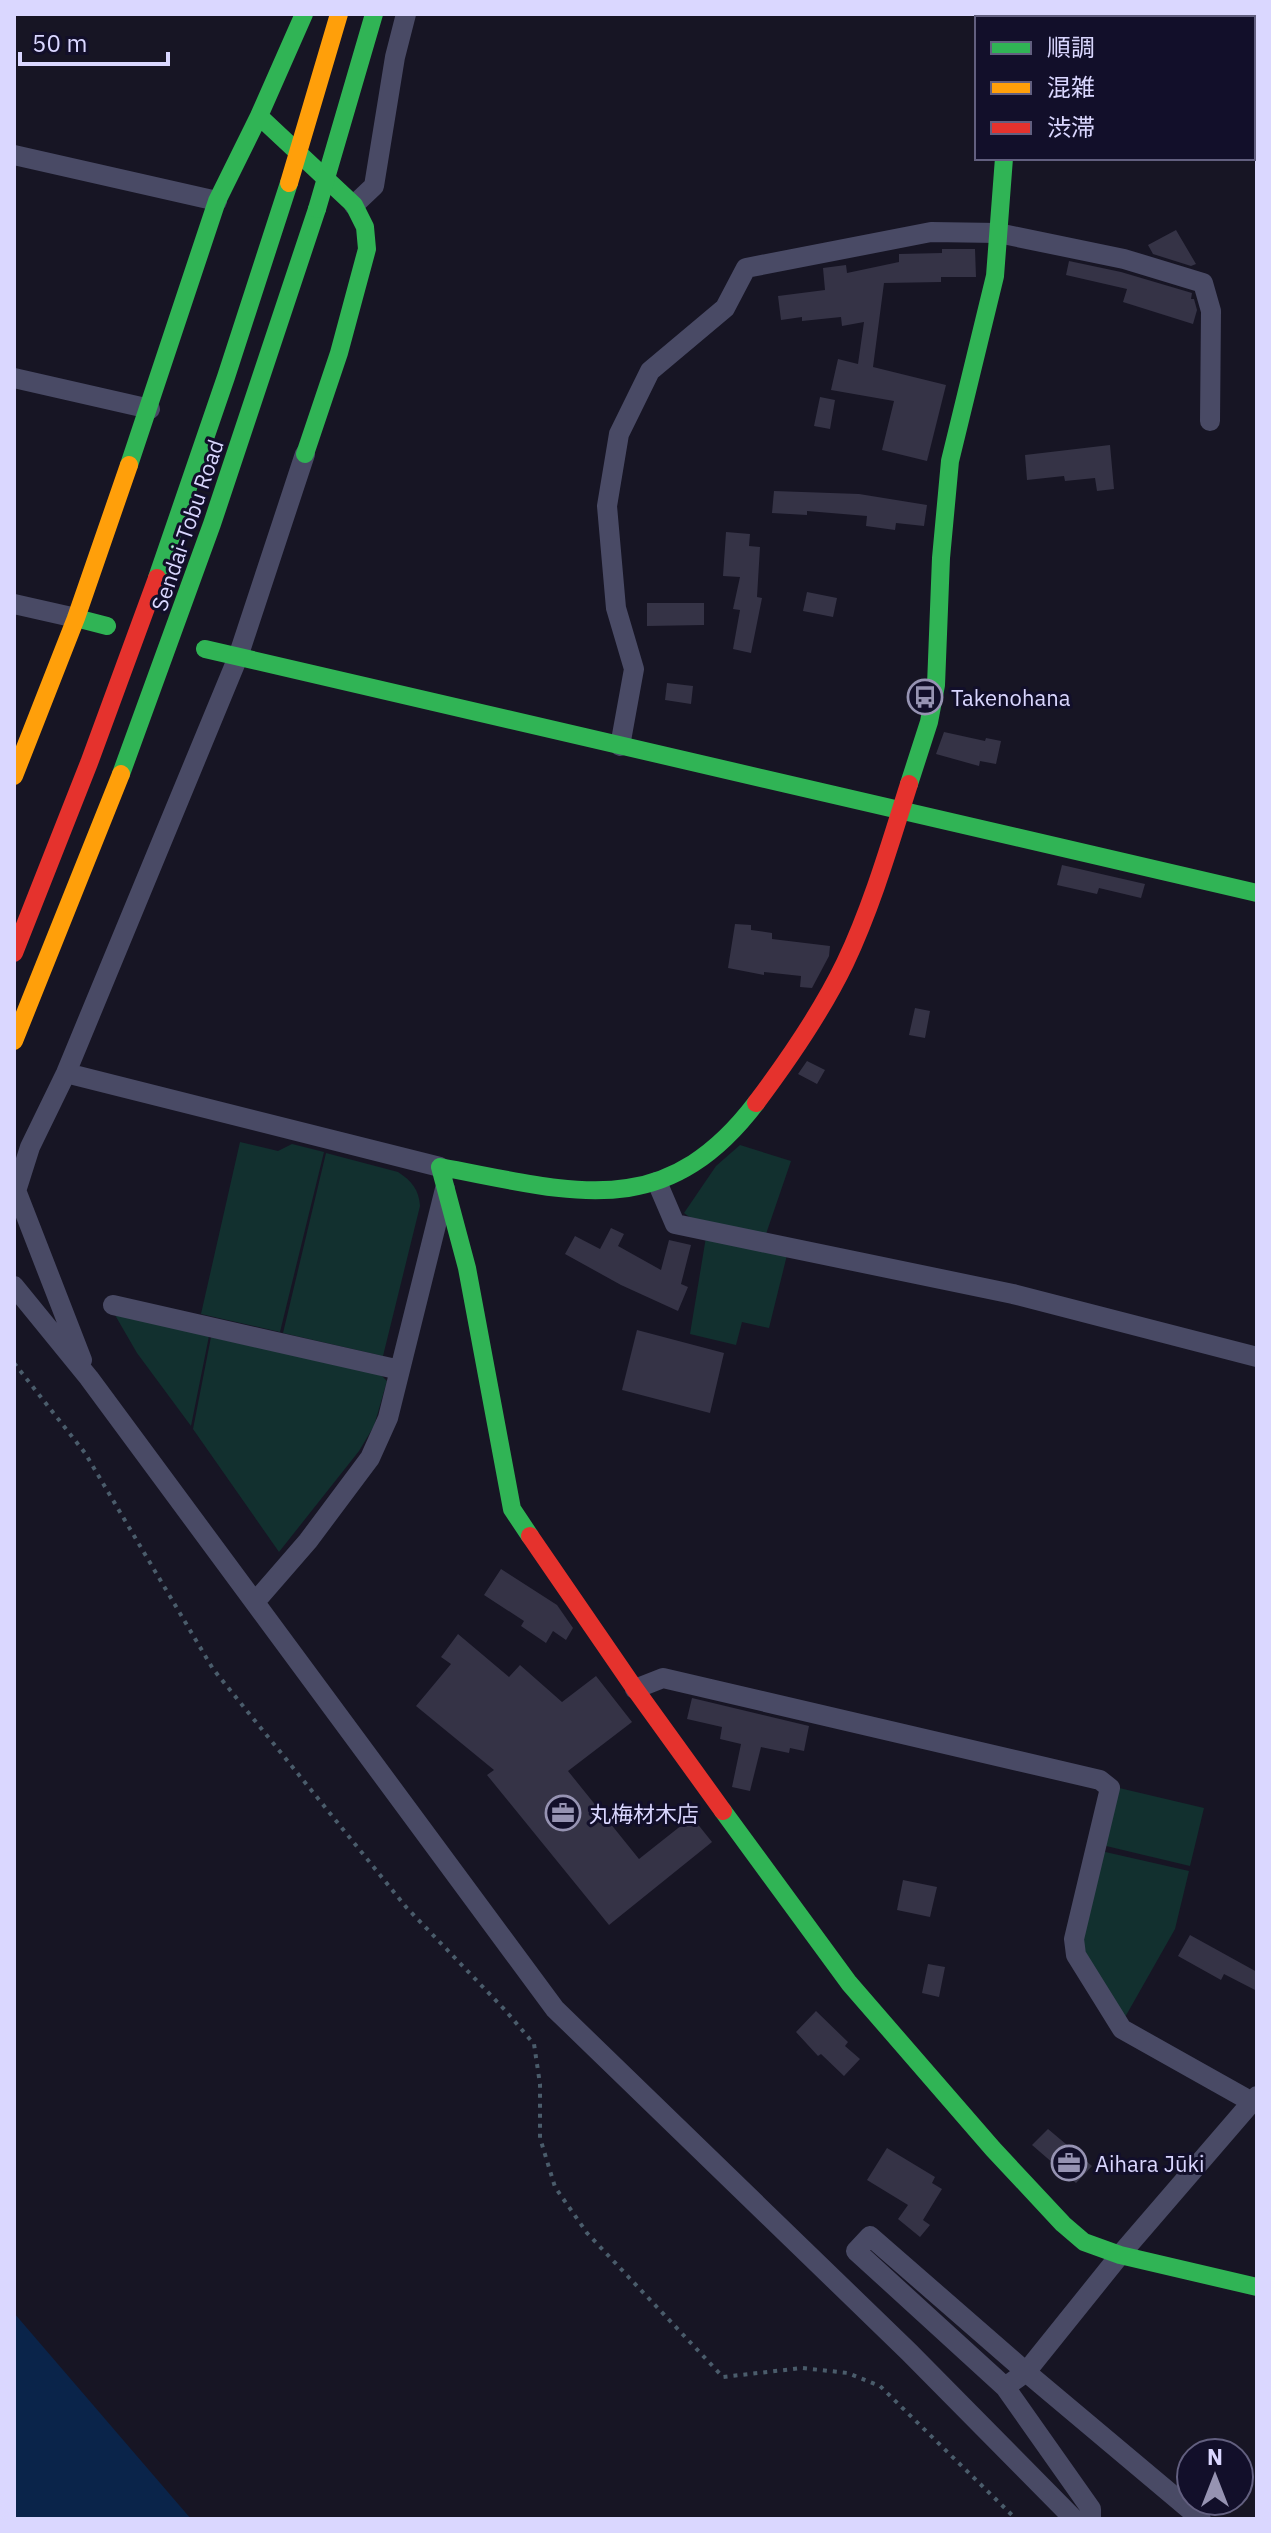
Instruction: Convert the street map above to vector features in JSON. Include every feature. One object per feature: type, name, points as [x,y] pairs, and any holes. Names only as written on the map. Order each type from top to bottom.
[{"type":"main road","points":[[14,776],[76,618],[150,409],[217,201],[304,14]]},
{"type":"main road","name":"Sendai-Tobu Road","points":[[14,953],[79,792],[190,489],[289,183],[339,14]]},
{"type":"main road","name":"Sendai-Tobu Road","points":[[14,1041],[166,658],[317,209],[374,14]]},
{"type":"main road","points":[[259,116],[354,205],[365,227],[367,249],[339,353],[305,454]]},
{"type":"main road","points":[[1004,160],[995,276],[950,461],[941,558],[936,685],[929,722],[854,941],[826,998],[779,1071],[718,1147],[683,1172],[641,1187],[600,1191],[440,1167],[467,1268],[512,1509],[635,1689],[849,1983],[993,2149],[1063,2224],[1084,2242],[1120,2255],[1257,2287]]},
{"type":"main road","points":[[76,618],[107,626]]},
{"type":"main road","points":[[205,649],[1257,893]]},
{"type":"street","points":[[354,205],[374,186],[395,57],[406,14]]},
{"type":"street","points":[[14,155],[217,201]]},
{"type":"street","points":[[620,746],[634,669],[616,608],[607,506],[619,434],[650,371],[725,308],[746,268],[931,232],[998,233],[1124,259],[1203,283],[1211,311],[1210,421]]},
{"type":"street","points":[[14,378],[150,409]]},
{"type":"street","points":[[89,1378],[15,1187],[30,1147],[66,1073],[238,657],[305,454]]},
{"type":"street","points":[[14,604],[76,618]]},
{"type":"street","points":[[66,1073],[440,1167]]},
{"type":"street","points":[[657,1182],[675,1224],[1013,1294],[1257,1357]]},
{"type":"street","points":[[255,1602],[308,1541],[370,1458],[388,1418],[446,1187]]},
{"type":"street","points":[[14,1286],[89,1378],[555,2009],[909,2352],[1074,2519]]},
{"type":"street","points":[[113,1305],[400,1370]]},
{"type":"street","points":[[635,1689],[663,1678],[1100,1780],[1110,1788],[1074,1939],[1076,1955],[1122,2029],[1254,2099],[1120,2255],[1026,2372],[1005,2387]]},
{"type":"street","points":[[1091,2519],[1091,2509],[1005,2387],[856,2251],[870,2236],[1201,2519]]},
{"type":"path","points":[[14,1363],[85,1453],[213,1669],[406,1907],[534,2044],[540,2084],[540,2138],[555,2187],[587,2233],[723,2377],[802,2368],[848,2373],[880,2386],[1016,2519]]},
{"type":"green space","points":[[240,1142],[278,1151],[292,1144],[324,1152],[280,1332],[201,1314]]},
{"type":"green space","points":[[740,1145],[791,1161],[766,1234],[691,1218],[684,1213],[716,1166]]},
{"type":"green space","points":[[326,1153],[398,1172],[411,1182],[418,1195],[420,1206],[383,1356],[283,1333]]},
{"type":"green space","points":[[706,1237],[787,1255],[769,1328],[742,1322],[736,1345],[690,1334]]},
{"type":"green space","points":[[115,1315],[209,1336],[191,1426],[137,1353]]},
{"type":"green space","points":[[211,1337],[381,1375],[387,1381],[374,1426],[359,1451],[279,1552],[193,1429]]},
{"type":"green space","points":[[1115,1787],[1204,1808],[1190,1866],[1102,1845]]},
{"type":"green space","points":[[1101,1851],[1189,1871],[1175,1929],[1124,2019],[1084,1957],[1082,1932]]},
{"type":"water","points":[[14,2313],[191,2519],[14,2519]]},
{"type":"building","points":[[1176,230],[1196,264],[1191,266],[1153,254],[1148,245]]},
{"type":"building","points":[[942,249],[975,249],[976,277],[941,277],[941,282],[884,283],[873,367],[946,385],[927,461],[882,450],[894,401],[831,390],[838,359],[858,364],[864,322],[842,326],[841,317],[781,320],[778,296],[825,290],[823,268],[846,265],[847,273],[899,262],[899,254],[942,253]]},
{"type":"building","points":[[1069,261],[1121,272],[1192,293],[1191,299],[1194,299],[1197,310],[1193,324],[1123,302],[1127,289],[1066,275]]},
{"type":"building","points":[[820,397],[835,400],[830,429],[814,426]]},
{"type":"building","points":[[1110,445],[1114,489],[1097,491],[1095,478],[1065,481],[1064,476],[1027,480],[1025,455]]},
{"type":"building","points":[[774,491],[859,494],[927,505],[924,526],[896,523],[895,530],[866,526],[867,516],[807,511],[807,515],[772,513]]},
{"type":"building","points":[[726,532],[750,534],[749,546],[760,547],[757,597],[762,598],[751,653],[733,649],[740,610],[733,609],[740,577],[723,576]]},
{"type":"building","points":[[807,592],[837,598],[833,617],[803,611]]},
{"type":"building","points":[[647,603],[704,603],[704,625],[647,626]]},
{"type":"building","points":[[667,683],[693,686],[691,704],[665,700]]},
{"type":"building","points":[[944,732],[985,741],[986,738],[1001,741],[996,764],[980,761],[979,766],[936,754]]},
{"type":"building","points":[[1062,865],[1145,884],[1141,898],[1099,888],[1097,894],[1057,885]]},
{"type":"building","points":[[735,924],[751,925],[751,930],[772,933],[772,939],[830,946],[829,956],[812,988],[800,987],[801,976],[764,972],[764,975],[728,968]]},
{"type":"building","points":[[915,1008],[930,1011],[925,1038],[909,1035]]},
{"type":"building","points":[[807,1061],[825,1070],[817,1084],[798,1074]]},
{"type":"building","points":[[611,1228],[624,1234],[618,1246],[661,1270],[669,1240],[691,1245],[681,1284],[688,1287],[678,1311],[621,1285],[565,1254],[575,1236],[600,1249]]},
{"type":"building","points":[[637,1330],[724,1353],[710,1413],[622,1390]]},
{"type":"building","points":[[501,1569],[557,1605],[573,1628],[566,1640],[553,1631],[546,1643],[521,1626],[524,1621],[484,1595]]},
{"type":"building","points":[[458,1634],[509,1677],[520,1665],[562,1702],[596,1676],[632,1722],[568,1771],[639,1859],[692,1817],[712,1842],[609,1925],[487,1775],[494,1770],[416,1706],[451,1664],[441,1657]]},
{"type":"building","points":[[692,1698],[809,1726],[804,1751],[790,1748],[789,1753],[761,1747],[750,1791],[732,1787],[741,1744],[720,1739],[722,1727],[687,1719]]},
{"type":"building","points":[[903,1880],[937,1887],[930,1917],[897,1910]]},
{"type":"building","points":[[1190,1935],[1257,1972],[1257,1991],[1224,1974],[1221,1980],[1178,1956]]},
{"type":"building","points":[[928,1964],[945,1967],[939,1997],[922,1993]]},
{"type":"building","points":[[816,2011],[848,2042],[845,2046],[860,2059],[844,2076],[821,2054],[818,2056],[796,2032]]},
{"type":"building","points":[[1048,2129],[1092,2166],[1076,2183],[1032,2145]]},
{"type":"building","points":[[887,2148],[935,2177],[932,2183],[942,2189],[923,2220],[930,2225],[920,2237],[898,2219],[908,2205],[867,2180]]},
{"type":"traffic: fast","points":[[129,465],[217,201],[304,14]]},
{"type":"traffic: fast","points":[[317,209],[374,14]]},
{"type":"traffic: fast","points":[[259,116],[354,205],[365,227],[367,249],[339,353],[305,454]]},
{"type":"traffic: fast","points":[[909,784],[929,722],[936,685],[941,558],[950,461],[995,276],[1004,160]]},
{"type":"traffic: fast","points":[[157,578],[289,183]]},
{"type":"traffic: fast","points":[[121,774],[212,524],[317,209]]},
{"type":"traffic: fast","points":[[76,618],[107,626]]},
{"type":"traffic: fast","points":[[205,649],[1257,893]]},
{"type":"traffic: fast","points":[[530,1536],[512,1509],[467,1268],[440,1167],[573,1189],[612,1190],[650,1183],[686,1168],[721,1142],[756,1103]]},
{"type":"traffic: fast","points":[[723,1811],[849,1983],[993,2149],[1063,2224],[1084,2242],[1120,2255],[1257,2287]]},
{"type":"traffic: slow","points":[[289,183],[339,14]]},
{"type":"traffic: slow","points":[[14,776],[76,618],[129,465]]},
{"type":"traffic: slow","points":[[14,1041],[121,774]]},
{"type":"traffic: jam","points":[[14,953],[157,578]]},
{"type":"traffic: jam","points":[[756,1103],[804,1035],[845,963],[872,897],[909,784]]},
{"type":"traffic: jam","points":[[530,1536],[723,1811]]},
{"type":"place","name":"Takenohana","points":[[925,697]]},
{"type":"place","name":"丸梅材木店","points":[[563,1813]]},
{"type":"place","name":"Aihara Jūki","points":[[1069,2163]]}]
